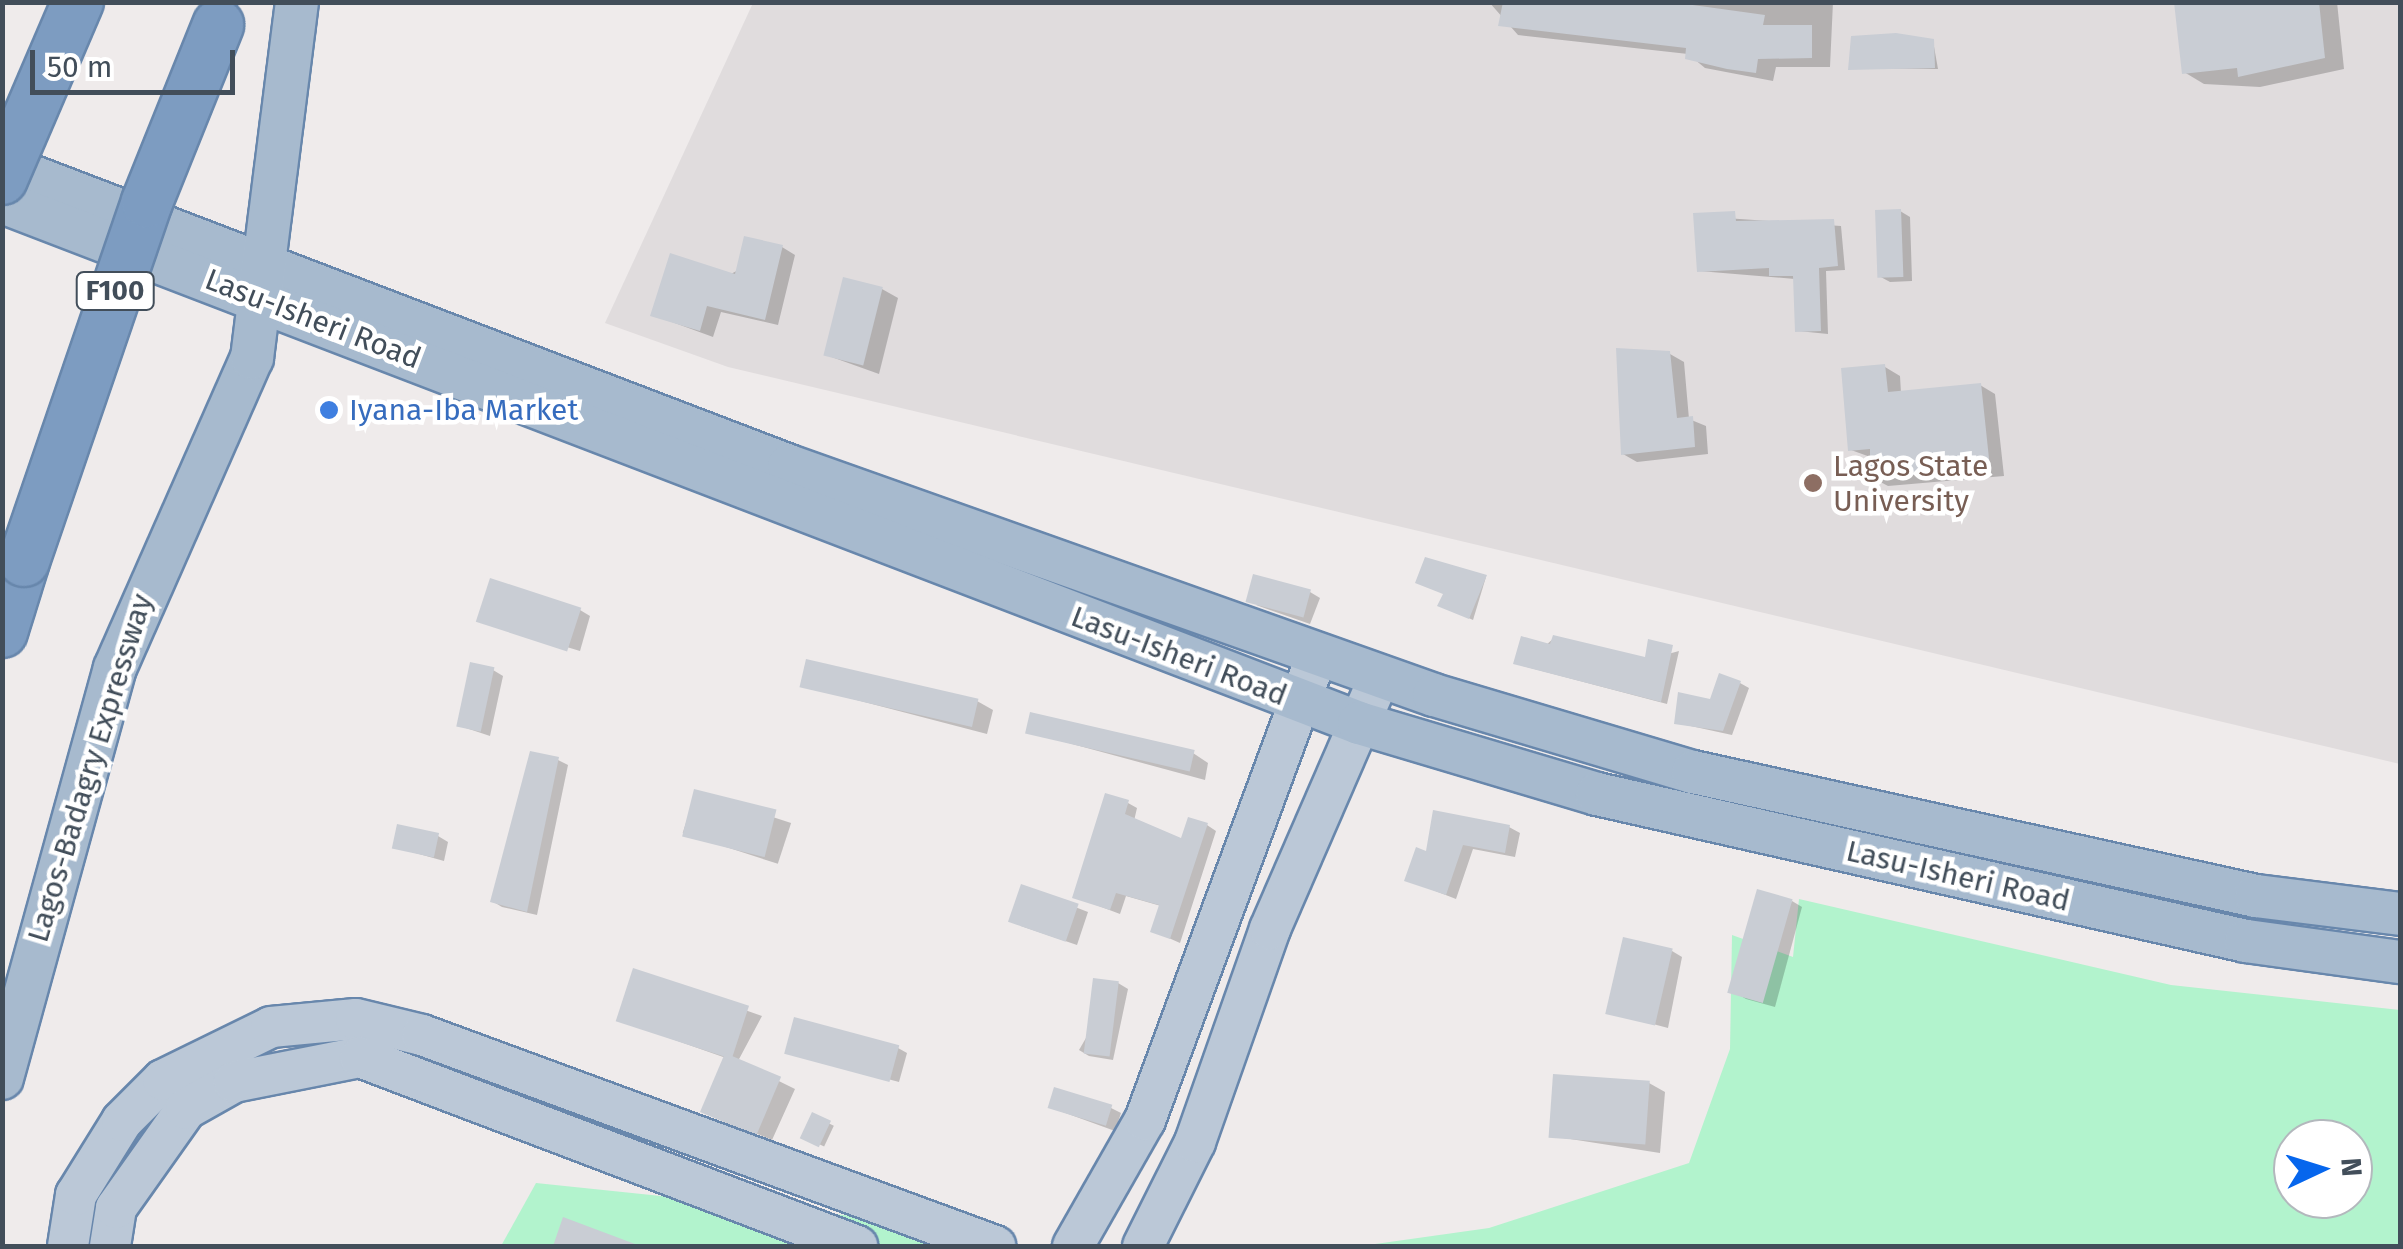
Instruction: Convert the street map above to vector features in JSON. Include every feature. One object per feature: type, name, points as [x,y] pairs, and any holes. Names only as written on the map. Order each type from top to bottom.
[{"type":"highway","points":[[2,180],[78,2]]},
{"type":"highway","name":"F100","points":[[2,632],[147,202],[222,14]]},
{"type":"main road","name":"Lagos-Badagry Expressway","points":[[2,1078],[115,668],[246,379],[297,2]]},
{"type":"main road","name":"Lasu-Isheri Road","points":[[2,165],[261,278],[1298,702],[1359,723],[1597,794],[2246,941],[2400,962]]},
{"type":"main road","name":"Lasu-Isheri Road","points":[[2,202],[261,278],[1316,654],[1693,772],[2256,896],[2400,914]]},
{"type":"main road","points":[[1073,1246],[1145,1120],[1316,654]]},
{"type":"main road","points":[[1144,1246],[1196,1142],[1270,929],[1380,676]]},
{"type":"main road","points":[[68,1246],[76,1194],[122,1121],[163,1080],[271,1027],[356,1019],[422,1035],[995,1246]]},
{"type":"main road","points":[[110,1246],[116,1208],[186,1110],[234,1082],[360,1057],[857,1246]]},
{"type":"shaded area","name":"Lagos State University","points":[[753,3],[2400,3],[2400,764],[728,367],[605,323]]},
{"type":"green space","points":[[1799,899],[2171,985],[2400,1010],[2400,1246],[1361,1246],[1489,1228],[1689,1163],[1730,1049],[1732,935],[1793,957]]},
{"type":"green space","points":[[536,1183],[853,1216],[981,1246],[501,1246]]},
{"type":"building","points":[[1503,2],[1671,2],[1765,15],[1763,25],[1812,25],[1812,58],[1758,59],[1756,73],[1727,69],[1685,59],[1686,48],[1498,26]]},
{"type":"building","points":[[2174,2],[2319,2],[2325,58],[2238,77],[2237,68],[2182,74]]},
{"type":"building","points":[[1896,33],[1934,39],[1935,68],[1848,70],[1851,36]]},
{"type":"building","points":[[1901,209],[1903,277],[1877,278],[1875,210]]},
{"type":"building","points":[[1735,211],[1736,221],[1834,219],[1838,266],[1819,268],[1821,331],[1795,332],[1793,276],[1769,276],[1769,268],[1697,272],[1693,213]]},
{"type":"building","points":[[744,236],[783,245],[765,320],[707,306],[700,331],[650,316],[670,253],[735,274]]},
{"type":"building","points":[[843,277],[883,287],[863,366],[823,356]]},
{"type":"building","points":[[1616,348],[1670,351],[1677,418],[1693,416],[1695,447],[1621,455]]},
{"type":"building","points":[[1885,364],[1888,392],[1981,383],[1990,468],[1870,479],[1870,449],[1848,451],[1841,368]]},
{"type":"building","points":[[1425,557],[1487,575],[1469,619],[1437,606],[1443,594],[1415,583]]},
{"type":"building","points":[[1253,574],[1311,590],[1303,618],[1245,602]]},
{"type":"building","points":[[490,578],[581,608],[567,651],[476,622]]},
{"type":"building","points":[[1553,635],[1645,657],[1648,639],[1673,645],[1661,702],[1513,664],[1521,636],[1550,644]]},
{"type":"building","points":[[806,659],[978,699],[972,727],[799,687]]},
{"type":"building","points":[[470,662],[494,667],[481,732],[456,727]]},
{"type":"building","points":[[1719,673],[1741,681],[1723,731],[1674,724],[1678,692],[1710,699]]},
{"type":"building","points":[[1030,712],[1195,750],[1190,771],[1025,733]]},
{"type":"building","points":[[530,751],[559,757],[527,912],[490,902]]},
{"type":"building","points":[[694,789],[776,810],[765,857],[682,837]]},
{"type":"building","points":[[1105,793],[1129,800],[1125,814],[1181,838],[1188,817],[1208,823],[1170,939],[1150,932],[1159,905],[1116,893],[1110,910],[1072,898]]},
{"type":"building","points":[[1433,810],[1510,825],[1505,853],[1463,845],[1446,895],[1404,881],[1416,847],[1426,851]]},
{"type":"building","points":[[397,824],[439,833],[434,857],[392,848]]},
{"type":"building","points":[[1021,884],[1079,904],[1066,942],[1008,922]]},
{"type":"building","points":[[1757,889],[1793,899],[1763,1003],[1727,993]]},
{"type":"building","points":[[1623,937],[1673,948],[1655,1025],[1605,1014]]},
{"type":"building","points":[[633,968],[749,1006],[732,1059],[616,1021]]},
{"type":"building","points":[[1093,978],[1119,981],[1110,1057],[1084,1053]]},
{"type":"building","points":[[794,1017],[899,1045],[889,1082],[784,1054]]},
{"type":"building","points":[[725,1053],[781,1077],[756,1136],[700,1112]]},
{"type":"building","points":[[1553,1074],[1650,1081],[1645,1145],[1549,1138]]},
{"type":"building","points":[[1054,1087],[1112,1105],[1106,1126],[1048,1108]]},
{"type":"building","points":[[812,1112],[831,1121],[819,1147],[800,1138]]},
{"type":"building","points":[[563,1217],[635,1244],[635,1246],[553,1246]]},
{"type":"place","name":"Iyana-Iba Market","points":[[329,410]]},
{"type":"place","name":"Lagos State University","points":[[1813,483]]}]
